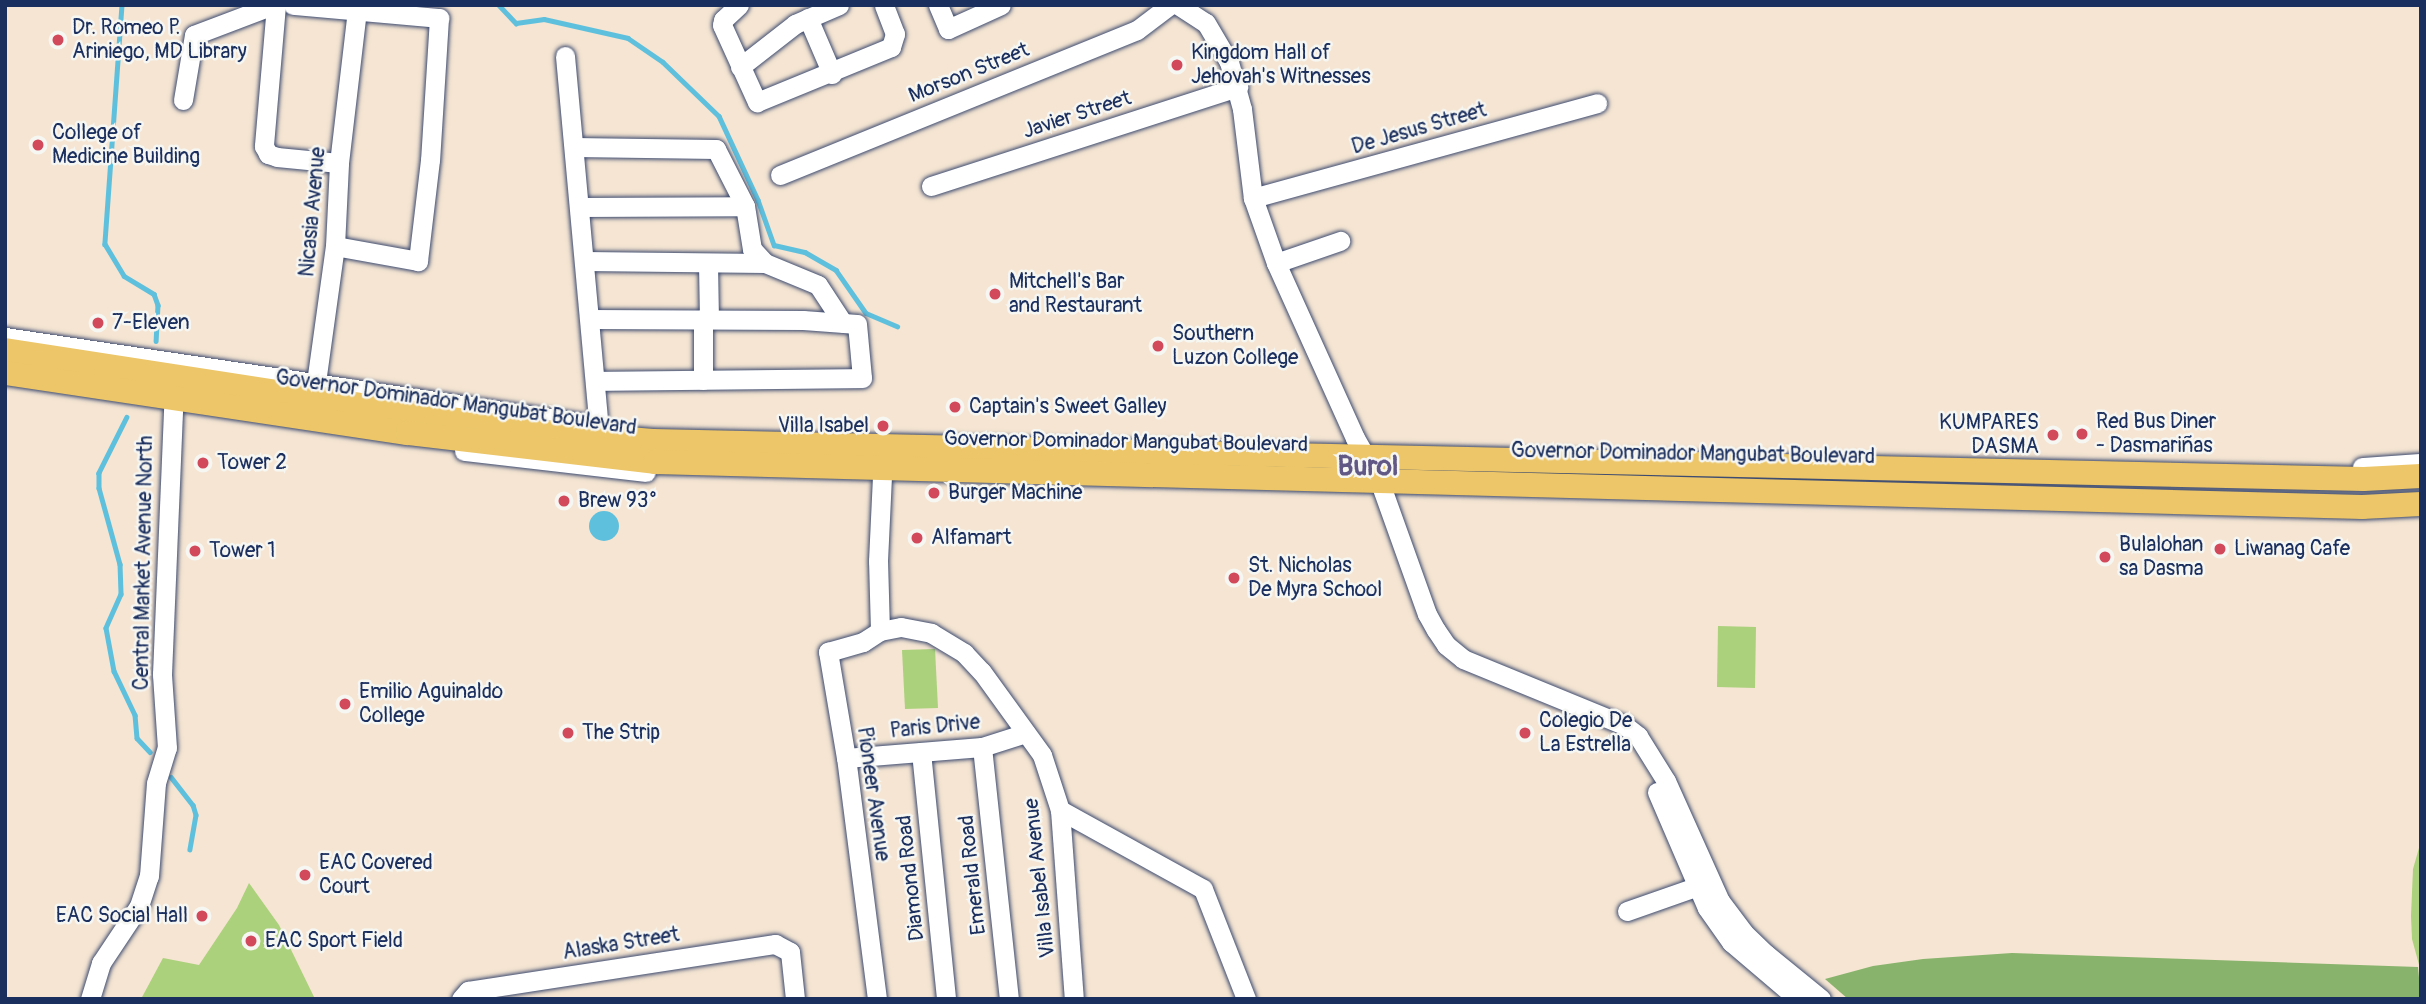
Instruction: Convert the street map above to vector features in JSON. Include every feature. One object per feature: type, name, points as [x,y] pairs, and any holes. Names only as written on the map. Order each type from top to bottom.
[{"type":"main road","name":"Governor Dominador Mangubat Boulevard","points":[[5,350],[174,386]]},
{"type":"main road","name":"Governor Dominador Mangubat Boulevard","points":[[5,373],[313,400],[632,457],[884,468],[1371,475],[2364,480],[2421,475]]},
{"type":"main road","name":"Governor Dominador Mangubat Boulevard","points":[[522,439],[600,431],[632,457]]},
{"type":"main road","name":"Governor Dominador Mangubat Boulevard","points":[[1660,476],[2362,507],[2421,504]]},
{"type":"street","points":[[183,100],[194,35],[275,5],[264,146],[268,154],[277,157],[339,163]]},
{"type":"street","points":[[293,5],[439,18],[430,160],[418,261],[335,246]]},
{"type":"street","points":[[739,5],[722,22],[757,102],[832,74],[891,47],[895,34],[884,5]]},
{"type":"street","points":[[740,67],[795,24],[839,5]]},
{"type":"street","points":[[939,5],[948,29],[1001,5]]},
{"type":"street","name":"Morson Street","points":[[780,175],[1137,30],[1170,5]]},
{"type":"street","points":[[1178,5],[1206,23],[1229,62],[1238,87],[1253,198],[1276,264],[1371,475],[1427,614],[1447,645],[1463,659],[1623,725],[1638,736],[1666,781],[1703,884],[1707,908],[1731,942],[1798,999]]},
{"type":"street","name":"Nicasia Avenue","points":[[313,400],[335,246],[339,163],[357,9]]},
{"type":"street","points":[[808,18],[832,74]]},
{"type":"street","points":[[565,56],[600,431]]},
{"type":"street","name":"Javier Street","points":[[931,187],[1238,87]]},
{"type":"street","name":"De Jesus Street","points":[[1253,198],[1597,103]]},
{"type":"street","points":[[574,147],[716,149],[745,206],[752,249],[765,263]]},
{"type":"street","points":[[579,207],[745,206]]},
{"type":"street","points":[[1276,264],[1340,241]]},
{"type":"street","points":[[584,261],[765,263],[818,285],[843,323]]},
{"type":"street","points":[[703,380],[708,262]]},
{"type":"street","points":[[590,319],[706,319],[857,324],[862,378],[596,381]]},
{"type":"street","name":"Governor Dominador Mangubat Boulevard","points":[[5,337],[174,386],[496,456],[632,457]]},
{"type":"street","name":"Governor Dominador Mangubat Boulevard","points":[[5,384],[174,386]]},
{"type":"street","name":"Central Market Avenue North","points":[[90,999],[102,963],[139,906],[149,876],[162,764],[168,739],[162,674],[174,386]]},
{"type":"street","name":"Governor Dominador Mangubat Boulevard","points":[[313,400],[600,431],[1371,475],[2337,517],[2421,515]]},
{"type":"street","name":"Governor Dominador Mangubat Boulevard","points":[[884,468],[1371,475],[2351,467],[2421,463]]},
{"type":"street","points":[[884,468],[884,630]]},
{"type":"street","name":"Villa Isabel Avenue","points":[[884,630],[918,629],[956,647],[982,672],[1027,733],[1046,765],[1060,810],[1074,999]]},
{"type":"street","name":"Pioneer Avenue","points":[[877,999],[846,758],[828,652],[863,642],[884,630]]},
{"type":"street","name":"Paris Drive","points":[[846,758],[982,747],[1027,733]]},
{"type":"street","name":"Emerald Road","points":[[982,747],[1009,999]]},
{"type":"street","name":"Diamond Road","points":[[921,752],[946,999]]},
{"type":"street","points":[[1060,810],[1203,889],[1246,999]]},
{"type":"street","points":[[1627,911],[1703,884]]},
{"type":"street","points":[[1703,884],[1720,901],[1743,932],[1821,999]]},
{"type":"street","name":"Alaska Street","points":[[461,999],[468,990],[775,944],[790,952],[795,999]]},
{"type":"green space","points":[[1718,626],[1756,627],[1755,688],[1717,687]]},
{"type":"green space","points":[[935,649],[938,708],[905,709],[902,650]]},
{"type":"green space","points":[[2421,841],[2421,972],[2412,939],[2411,916],[2413,869]]},
{"type":"green space","name":"EAC Sport Field","points":[[249,883],[279,925],[315,999],[141,999],[163,958],[199,965],[237,908]]},
{"type":"green space","points":[[2012,953],[2418,967],[2421,999],[1848,999],[1825,979],[1873,966],[1923,959]]},
{"type":"water","points":[[604,511],[610,512],[618,520],[618,532],[610,540],[604,541],[598,540],[590,532],[589,526],[590,520],[598,512]]},
{"type":"waterway","points":[[122,5],[105,244],[124,276],[154,294],[158,305],[156,341]]},
{"type":"waterway","points":[[499,5],[516,23],[544,19],[628,38],[663,62],[719,116],[758,200],[774,245],[805,252],[836,270],[866,313],[897,326]]},
{"type":"waterway","points":[[127,417],[99,473],[99,488],[120,564],[121,594],[106,628],[114,671],[135,715],[137,738],[150,752]]},
{"type":"waterway","points":[[171,777],[193,805],[196,815],[190,849]]},
{"type":"place","name":"Dr. Romeo P. Ariniego, MD Library","points":[[58,40]]},
{"type":"place","name":"Kingdom Hall of Jehovah's Witnesses","points":[[1177,65]]},
{"type":"place","name":"College of Medicine Building","points":[[38,145]]},
{"type":"place","name":"Mitchell's Bar and Restaurant","points":[[995,294]]},
{"type":"place","name":"7-Eleven","points":[[98,323]]},
{"type":"place","name":"Southern Luzon College","points":[[1158,346]]},
{"type":"place","name":"Captain's Sweet Galley","points":[[955,407]]},
{"type":"place","name":"Villa Isabel","points":[[883,426]]},
{"type":"place","name":"Red Bus Diner - Dasmariñas","points":[[2082,434]]},
{"type":"place","name":"KUMPARES DASMA","points":[[2053,435]]},
{"type":"place","name":"Tower 2","points":[[203,463]]},
{"type":"place","name":"Burger Machine","points":[[934,493]]},
{"type":"place","name":"Brew 93°","points":[[564,501]]},
{"type":"place","name":"Alfamart","points":[[917,538]]},
{"type":"place","name":"Liwanag Cafe","points":[[2220,549]]},
{"type":"place","name":"Tower 1","points":[[195,551]]},
{"type":"place","name":"Bulalohan sa Dasma","points":[[2105,557]]},
{"type":"place","name":"St. Nicholas De Myra School","points":[[1234,578]]},
{"type":"place","name":"Emilio Aguinaldo College","points":[[345,704]]},
{"type":"place","name":"The Strip","points":[[568,733]]},
{"type":"place","name":"Colegio De La Estrella","points":[[1525,733]]},
{"type":"place","name":"EAC Covered Court","points":[[305,875]]},
{"type":"place","name":"EAC Social Hall","points":[[202,916]]},
{"type":"place","name":"EAC Sport Field","points":[[251,941]]},
{"type":"district","name":"Burol","points":[[1368,467]]}]
